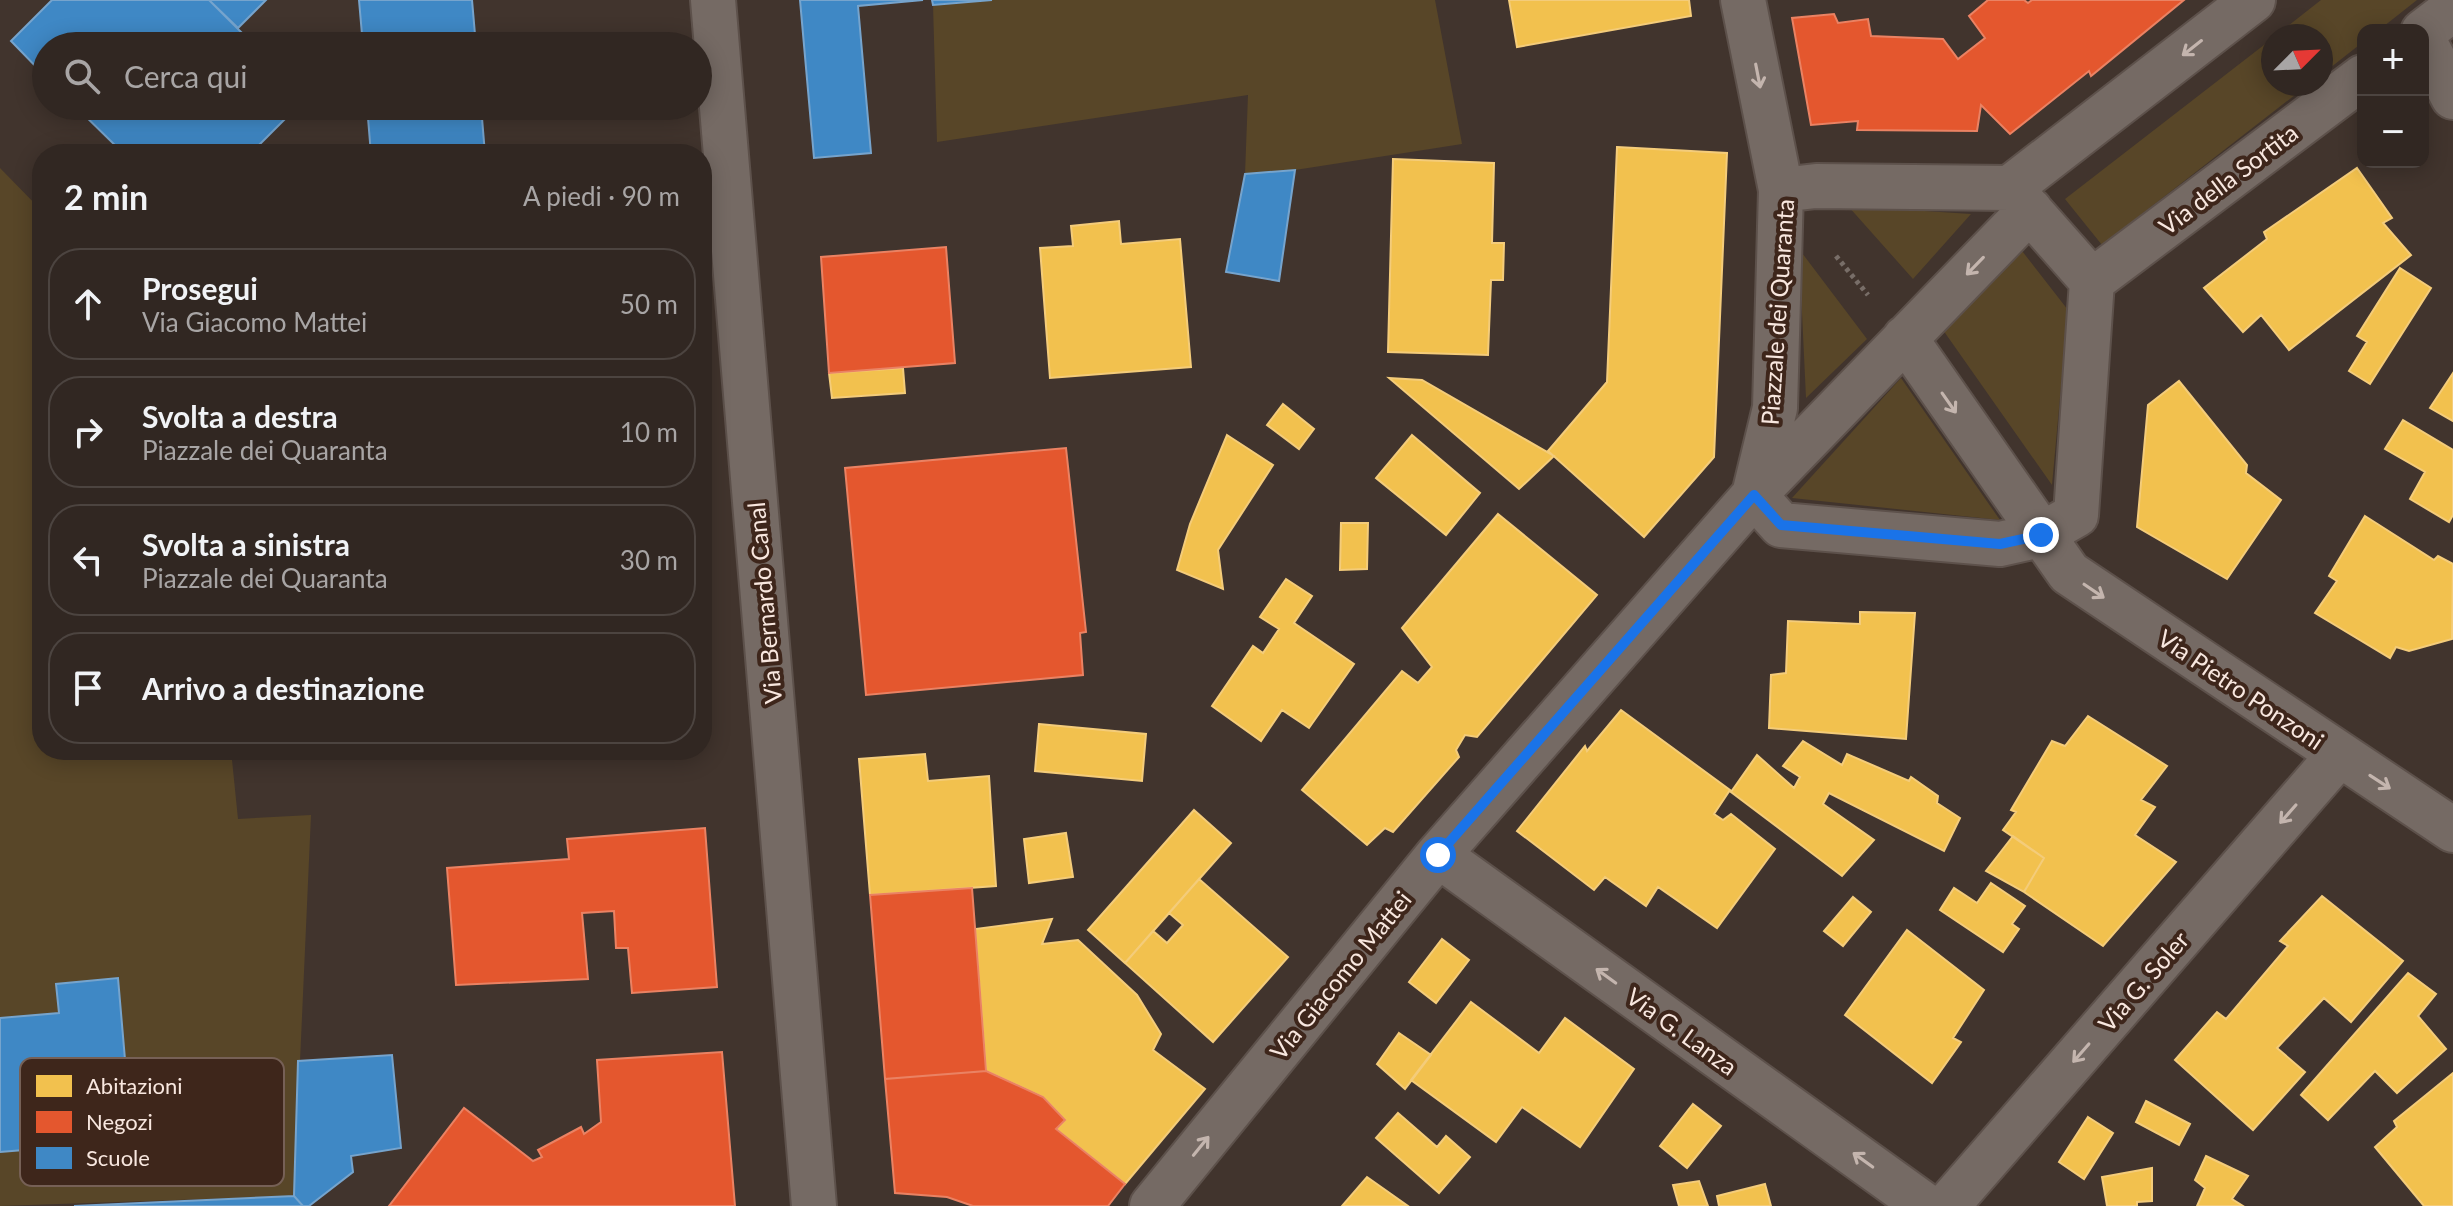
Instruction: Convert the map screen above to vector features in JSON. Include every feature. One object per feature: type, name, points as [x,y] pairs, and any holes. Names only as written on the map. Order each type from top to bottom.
[{"type":"street","name":"Via Bernardo Canal","points":[[713,0],[814,1206]]},
{"type":"street","points":[[1743,0],[1781,190]]},
{"type":"street","points":[[1754,495],[1781,525],[2000,544],[2041,535],[2076,515],[2092,281],[2020,199],[2253,0]]},
{"type":"street","points":[[2429,27],[2453,9]]},
{"type":"street","points":[[2429,51],[2453,97]]},
{"type":"street","name":"Via della Sortita","points":[[2092,281],[2357,82]]},
{"type":"street","name":"Piazzale dei Quaranta","points":[[1754,495],[1775,408],[1781,190],[1816,186],[2020,199]]},
{"type":"street","name":"Piazzale dei Quaranta","points":[[1754,495],[1905,338],[2020,199]]},
{"type":"street","points":[[1905,338],[2041,535]]},
{"type":"street","name":"Via Giacomo Mattei","points":[[1152,1206],[1438,855],[1754,495]]},
{"type":"street","name":"Via Pietro Ponzoni","points":[[2041,535],[2069,573],[2453,830]]},
{"type":"street","name":"Via G. Soler","points":[[1947,1206],[2339,755]]},
{"type":"street","name":"Via G. Lanza","points":[[1438,855],[1926,1206]]},
{"type":"path","points":[[1781,190],[1905,338]]},
{"type":"shaded area","points":[[992,0],[1435,0],[1462,144],[1295,170],[1245,174],[1248,95],[937,142],[933,5]]},
{"type":"shaded area","points":[[2321,0],[2417,0],[2387,24],[2357,24],[2357,47],[2333,66],[2333,24],[2290,24]]},
{"type":"shaded area","points":[[2261,47],[2261,96],[2294,96],[2102,245],[2065,199]]},
{"type":"shaded area","points":[[0,168],[32,201],[32,760],[232,760],[238,819],[311,815],[294,1196],[0,1206],[0,1152],[20,1150],[20,1186],[284,1186],[284,1058],[125,1058],[118,979],[56,985],[59,1013],[0,1018]]},
{"type":"shaded area","points":[[1848,206],[1971,214],[1913,279]]},
{"type":"shaded area","points":[[2019,247],[2068,310],[2052,485],[1943,330]]},
{"type":"shaded area","points":[[1799,249],[1867,339],[1806,398]]},
{"type":"shaded area","points":[[1901,378],[2000,520],[1792,498]]},
{"type":"building: Abitazioni","points":[[1509,0],[1689,0],[1691,16],[1517,47]]},
{"type":"building: Abitazioni","points":[[1617,147],[1727,153],[1714,457],[1644,537],[1548,451],[1607,382]]},
{"type":"building: Abitazioni","points":[[1393,159],[1494,163],[1492,243],[1504,243],[1503,280],[1491,280],[1488,355],[1388,352]]},
{"type":"building: Abitazioni","points":[[2357,168],[2392,218],[2383,223],[2411,255],[2289,350],[2261,315],[2243,332],[2204,288],[2267,239],[2264,232]]},
{"type":"building: Abitazioni","points":[[1119,221],[1121,244],[1180,239],[1191,367],[1050,378],[1040,248],[1073,246],[1071,226]]},
{"type":"building: Abitazioni","points":[[2400,268],[2431,288],[2370,384],[2349,371],[2367,342],[2357,336]]},
{"type":"building: Abitazioni","points":[[903,368],[905,393],[832,398],[829,373]]},
{"type":"building: Abitazioni","points":[[2453,373],[2453,421],[2430,408]]},
{"type":"building: Abitazioni","points":[[1389,378],[1422,380],[1554,456],[1519,489]]},
{"type":"building: Abitazioni","points":[[2179,381],[2247,465],[2246,473],[2281,500],[2227,579],[2137,527],[2148,405]]},
{"type":"building: Abitazioni","points":[[1283,404],[1314,429],[1299,449],[1267,425]]},
{"type":"building: Abitazioni","points":[[2403,420],[2453,450],[2453,515],[2449,522],[2410,499],[2425,472],[2385,449]]},
{"type":"building: Abitazioni","points":[[1227,435],[1273,465],[1218,550],[1223,589],[1177,570],[1190,524]]},
{"type":"building: Abitazioni","points":[[1412,435],[1480,493],[1446,535],[1376,478]]},
{"type":"building: Abitazioni","points":[[1498,514],[1597,595],[1477,737],[1465,735],[1456,750],[1459,757],[1393,832],[1385,828],[1367,845],[1302,790],[1402,671],[1418,683],[1432,667],[1402,628]]},
{"type":"building: Abitazioni","points":[[2365,516],[2434,560],[2438,556],[2453,564],[2452,639],[2409,651],[2396,647],[2390,658],[2315,613],[2337,581],[2329,576]]},
{"type":"building: Abitazioni","points":[[1341,523],[1368,523],[1367,569],[1340,570]]},
{"type":"building: Abitazioni","points":[[1286,579],[1312,596],[1294,623],[1354,664],[1309,728],[1282,710],[1261,741],[1212,706],[1253,646],[1263,653],[1279,629],[1260,617]]},
{"type":"building: Abitazioni","points":[[1860,612],[1915,613],[1906,739],[1769,728],[1771,675],[1786,673],[1788,621],[1860,624]]},
{"type":"building: Abitazioni","points":[[1621,710],[1730,790],[1714,814],[1723,820],[1731,814],[1775,849],[1717,928],[1658,887],[1646,906],[1605,877],[1594,890],[1517,831],[1585,746],[1587,751]]},
{"type":"building: Abitazioni","points":[[2088,716],[2167,766],[2141,800],[2155,807],[2135,835],[2176,862],[2103,946],[2024,892],[2044,858],[2003,830],[2016,812],[2011,810],[2052,741],[2065,746]]},
{"type":"building: Abitazioni","points":[[1039,724],[1146,734],[1142,781],[1035,771]]},
{"type":"building: Abitazioni","points":[[1803,741],[1842,765],[1847,754],[1909,781],[1911,777],[1938,796],[1937,803],[1960,818],[1944,851],[1829,793],[1823,804],[1874,840],[1842,876],[1731,792],[1757,755],[1794,788],[1800,777],[1783,766]]},
{"type":"building: Abitazioni","points":[[925,754],[928,781],[989,776],[996,886],[870,895],[859,759]]},
{"type":"building: Abitazioni","points":[[1194,810],[1231,843],[1125,963],[1088,930]]},
{"type":"building: Abitazioni","points":[[1066,833],[1073,877],[1029,883],[1024,839]]},
{"type":"building: Abitazioni","points":[[2013,836],[2044,858],[2024,892],[1986,871]]},
{"type":"building: Abitazioni","points":[[1199,879],[1288,957],[1213,1042],[1125,963],[1153,931],[1167,943],[1183,925],[1169,913]]},
{"type":"building: Abitazioni","points":[[1991,883],[2025,906],[2012,924],[2019,929],[2003,952],[1940,910],[1954,888],[1977,903]]},
{"type":"building: Abitazioni","points":[[2322,896],[2403,961],[2351,1022],[2324,998],[2277,1048],[2305,1072],[2253,1130],[2175,1060],[2217,1012],[2226,1019],[2288,946],[2280,941]]},
{"type":"building: Abitazioni","points":[[1853,897],[1871,912],[1843,946],[1824,931]]},
{"type":"building: Abitazioni","points":[[1052,919],[1042,944],[1078,940],[1137,995],[1161,1034],[1153,1050],[1205,1089],[1125,1184],[1056,1129],[1065,1120],[1043,1097],[986,1071],[975,929]]},
{"type":"building: Abitazioni","points":[[1907,930],[1984,990],[1953,1038],[1961,1042],[1932,1083],[1845,1015]]},
{"type":"building: Abitazioni","points":[[1442,939],[1469,960],[1436,1003],[1409,982]]},
{"type":"building: Abitazioni","points":[[2408,973],[2436,994],[2418,1016],[2446,1049],[2397,1093],[2375,1071],[2328,1120],[2301,1095]]},
{"type":"building: Abitazioni","points":[[1471,1002],[1539,1053],[1565,1018],[1634,1069],[1580,1147],[1522,1107],[1496,1142],[1411,1080]]},
{"type":"building: Abitazioni","points":[[1399,1033],[1431,1055],[1405,1089],[1377,1064]]},
{"type":"building: Abitazioni","points":[[2453,1073],[2453,1206],[2424,1206],[2375,1147],[2397,1127],[2394,1121]]},
{"type":"building: Abitazioni","points":[[2146,1101],[2190,1124],[2179,1145],[2136,1122]]},
{"type":"building: Abitazioni","points":[[1693,1104],[1721,1126],[1687,1168],[1660,1146]]},
{"type":"building: Abitazioni","points":[[1398,1113],[1437,1147],[1446,1136],[1470,1157],[1439,1193],[1376,1138]]},
{"type":"building: Abitazioni","points":[[2088,1117],[2113,1133],[2084,1179],[2059,1162]]},
{"type":"building: Abitazioni","points":[[2206,1156],[2248,1176],[2232,1199],[2243,1206],[2197,1206],[2205,1188],[2195,1180]]},
{"type":"building: Abitazioni","points":[[2152,1168],[2152,1201],[2137,1202],[2137,1206],[2107,1206],[2102,1177]]},
{"type":"building: Abitazioni","points":[[1367,1177],[1408,1206],[1342,1206]]},
{"type":"building: Abitazioni","points":[[1699,1181],[1708,1206],[1679,1206],[1673,1185]]},
{"type":"building: Abitazioni","points":[[1765,1184],[1771,1206],[1719,1206],[1717,1196]]},
{"type":"building: Negozi","points":[[1988,0],[2024,0],[2028,3],[2032,0],[2184,0],[2091,76],[2089,71],[2010,134],[1981,105],[1977,131],[1857,130],[1858,121],[1811,125],[1792,18],[1834,14],[1838,23],[1868,19],[1871,36],[1943,39],[1958,59],[1985,38],[1969,16]]},
{"type":"building: Negozi","points":[[946,247],[955,363],[829,373],[821,257]]},
{"type":"building: Negozi","points":[[1066,448],[1086,632],[1080,633],[1083,675],[866,695],[845,468]]},
{"type":"building: Negozi","points":[[705,828],[717,987],[632,993],[628,948],[616,948],[614,911],[582,913],[588,979],[456,985],[447,868],[569,859],[567,839]]},
{"type":"building: Negozi","points":[[972,888],[986,1071],[885,1079],[870,895]]},
{"type":"building: Negozi","points":[[722,1052],[735,1206],[389,1206],[464,1108],[533,1161],[542,1157],[538,1150],[581,1127],[584,1134],[601,1122],[597,1060]]},
{"type":"building: Negozi","points":[[986,1071],[1043,1097],[1065,1120],[1056,1129],[1125,1184],[1108,1206],[973,1206],[947,1197],[895,1193],[885,1079]]},
{"type":"building: Scuole","points":[[52,0],[209,0],[241,32],[32,32],[32,63],[11,41]]},
{"type":"building: Scuole","points":[[209,0],[266,0],[238,28]]},
{"type":"building: Scuole","points":[[359,0],[472,0],[475,32],[362,32]]},
{"type":"building: Scuole","points":[[800,0],[923,0],[858,6],[871,153],[814,158]]},
{"type":"building: Scuole","points":[[932,0],[992,0],[933,5]]},
{"type":"building: Scuole","points":[[89,120],[284,120],[260,144],[114,144]]},
{"type":"building: Scuole","points":[[368,120],[482,120],[484,144],[370,144]]},
{"type":"building: Scuole","points":[[1295,170],[1279,281],[1226,272],[1245,174]]},
{"type":"building: Scuole","points":[[118,978],[125,1058],[20,1058],[20,1150],[0,1152],[0,1018],[59,1013],[56,984]]},
{"type":"building: Scuole","points":[[392,1055],[401,1148],[351,1156],[353,1172],[309,1206],[303,1206],[294,1196],[298,1061]]},
{"type":"building: Scuole","points":[[294,1196],[303,1206],[74,1206]]},
{"type":"route","points":[[1438,855],[1754,495],[1781,525],[2000,544],[2041,535]]}]
